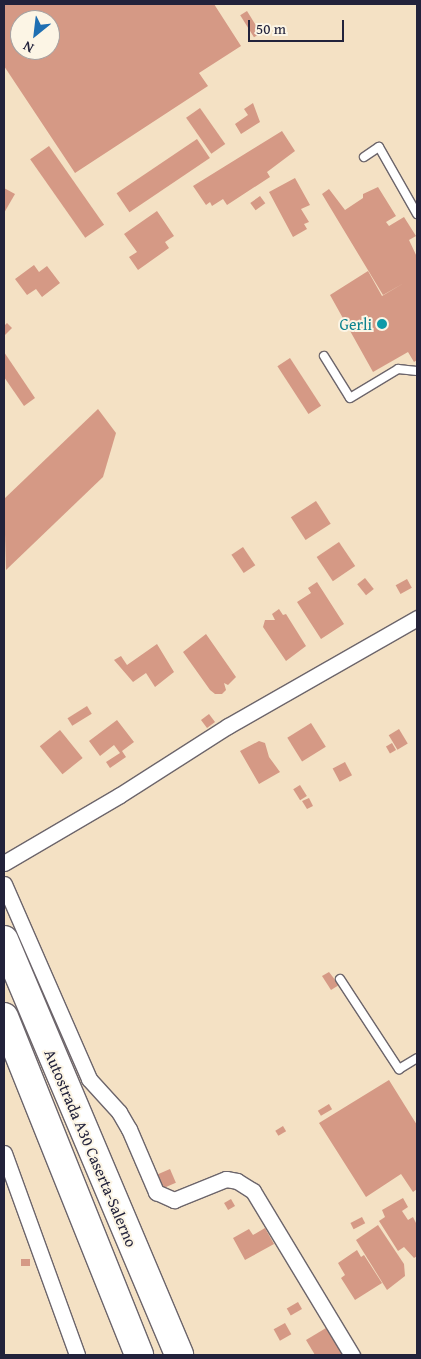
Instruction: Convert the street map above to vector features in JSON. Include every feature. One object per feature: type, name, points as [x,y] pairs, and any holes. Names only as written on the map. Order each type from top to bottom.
[{"type":"highway","name":"Autostrada A30 Caserta-Salerno","points":[[4,940],[179,1355]]},
{"type":"highway","name":"Autostrada A30 Caserta-Salerno","points":[[4,1017],[139,1355]]},
{"type":"street","points":[[4,863],[120,795],[228,726],[417,618]]},
{"type":"street","points":[[4,884],[89,1079],[119,1112],[130,1129],[156,1192],[174,1200],[226,1180],[237,1181],[253,1191],[352,1355]]},
{"type":"street","points":[[4,1153],[76,1355]]},
{"type":"lane","points":[[364,157],[379,147],[417,214]]},
{"type":"lane","points":[[324,356],[350,398],[398,369],[417,372]]},
{"type":"lane","points":[[340,979],[399,1069],[417,1058]]},
{"type":"building","points":[[4,4],[214,4],[241,46],[199,73],[208,86],[75,173],[4,66]]},
{"type":"building","points":[[247,11],[261,33],[254,37],[240,15]]},
{"type":"building","points":[[253,103],[260,122],[241,134],[235,124],[248,115],[244,109]]},
{"type":"building","points":[[200,108],[225,144],[211,154],[186,118]]},
{"type":"building","points":[[282,131],[295,151],[267,172],[270,177],[227,205],[223,199],[212,206],[210,202],[206,205],[193,186]]},
{"type":"building","points":[[197,139],[210,158],[129,212],[117,193]]},
{"type":"building","points":[[49,146],[104,225],[85,238],[30,159]]},
{"type":"building","points":[[295,178],[310,205],[301,209],[309,222],[304,224],[307,229],[293,237],[269,192]]},
{"type":"building","points":[[378,187],[396,216],[386,222],[389,226],[404,217],[416,236],[409,240],[417,257],[417,360],[414,362],[408,352],[373,372],[330,295],[368,271],[382,296],[404,283],[383,295],[322,194],[329,189],[345,210],[363,198],[363,194]]},
{"type":"building","points":[[4,188],[15,194],[4,213]]},
{"type":"building","points":[[260,196],[265,203],[256,210],[250,203]]},
{"type":"building","points":[[157,211],[174,236],[165,242],[169,248],[138,270],[129,257],[137,252],[124,234]]},
{"type":"building","points":[[34,265],[39,272],[47,266],[60,283],[42,297],[36,289],[27,295],[15,279]]},
{"type":"building","points":[[7,323],[12,328],[5,335],[4,326]]},
{"type":"building","points":[[4,352],[35,398],[24,406],[4,377]]},
{"type":"building","points":[[290,358],[321,406],[308,414],[277,366]]},
{"type":"building","points":[[98,409],[116,433],[103,477],[6,570],[4,499]]},
{"type":"building","points":[[316,501],[331,524],[306,540],[291,517]]},
{"type":"building","points":[[339,542],[355,566],[333,581],[317,557]]},
{"type":"building","points":[[243,547],[255,565],[244,573],[231,555]]},
{"type":"building","points":[[365,578],[374,589],[366,595],[357,584]]},
{"type":"building","points":[[407,579],[412,588],[400,594],[396,585]]},
{"type":"building","points":[[317,582],[344,624],[321,639],[297,602],[311,593],[308,588]]},
{"type":"building","points":[[279,609],[283,615],[286,614],[306,646],[286,661],[263,627],[265,620],[275,620],[272,614]]},
{"type":"building","points":[[206,634],[236,677],[228,685],[224,683],[226,690],[222,694],[215,694],[210,690],[183,652]]},
{"type":"building","points":[[157,644],[174,672],[155,687],[146,673],[133,682],[114,660],[121,656],[127,665]]},
{"type":"building","points":[[87,706],[92,714],[72,726],[67,718]]},
{"type":"building","points":[[209,714],[215,722],[207,728],[201,720]]},
{"type":"building","points":[[117,720],[134,742],[122,751],[126,757],[110,768],[106,762],[120,753],[114,745],[100,756],[89,741]]},
{"type":"building","points":[[311,723],[326,747],[302,762],[287,738]]},
{"type":"building","points":[[399,729],[408,744],[397,750],[389,735]]},
{"type":"building","points":[[60,730],[83,758],[62,774],[40,746]]},
{"type":"building","points":[[259,741],[265,743],[269,757],[280,772],[259,784],[240,751]]},
{"type":"building","points":[[392,743],[396,750],[390,753],[386,746]]},
{"type":"building","points":[[345,762],[352,775],[340,782],[333,769]]},
{"type":"building","points":[[300,785],[307,796],[300,800],[293,789]]},
{"type":"building","points":[[309,798],[313,806],[307,809],[302,801]]},
{"type":"building","points":[[329,972],[339,985],[331,990],[322,976]]},
{"type":"building","points":[[389,1080],[417,1125],[417,1189],[413,1192],[401,1174],[366,1197],[319,1123]]},
{"type":"building","points":[[329,1104],[332,1109],[321,1116],[318,1111]]},
{"type":"building","points":[[283,1126],[286,1131],[278,1136],[275,1131]]},
{"type":"building","points":[[170,1169],[176,1183],[160,1189],[154,1176]]},
{"type":"building","points":[[403,1198],[408,1207],[402,1211],[408,1220],[413,1217],[417,1225],[417,1256],[414,1258],[404,1247],[398,1251],[379,1221],[385,1217],[382,1210]]},
{"type":"building","points":[[231,1199],[235,1206],[228,1210],[224,1203]]},
{"type":"building","points":[[362,1217],[365,1223],[354,1229],[350,1223]]},
{"type":"building","points":[[378,1225],[404,1264],[405,1276],[387,1290],[356,1240]]},
{"type":"building","points":[[265,1228],[274,1244],[245,1260],[233,1238],[249,1229],[253,1235]]},
{"type":"building","points":[[357,1250],[361,1257],[364,1255],[382,1283],[355,1300],[341,1278],[345,1275],[338,1263]]},
{"type":"building","points":[[21,1259],[30,1259],[30,1266],[21,1266]]},
{"type":"building","points":[[298,1302],[302,1309],[291,1315],[287,1308]]},
{"type":"building","points":[[285,1323],[291,1334],[280,1341],[274,1329]]},
{"type":"building","points":[[326,1328],[343,1355],[315,1355],[306,1340]]},
{"type":"place","name":"Gerli","points":[[382,324]]}]
